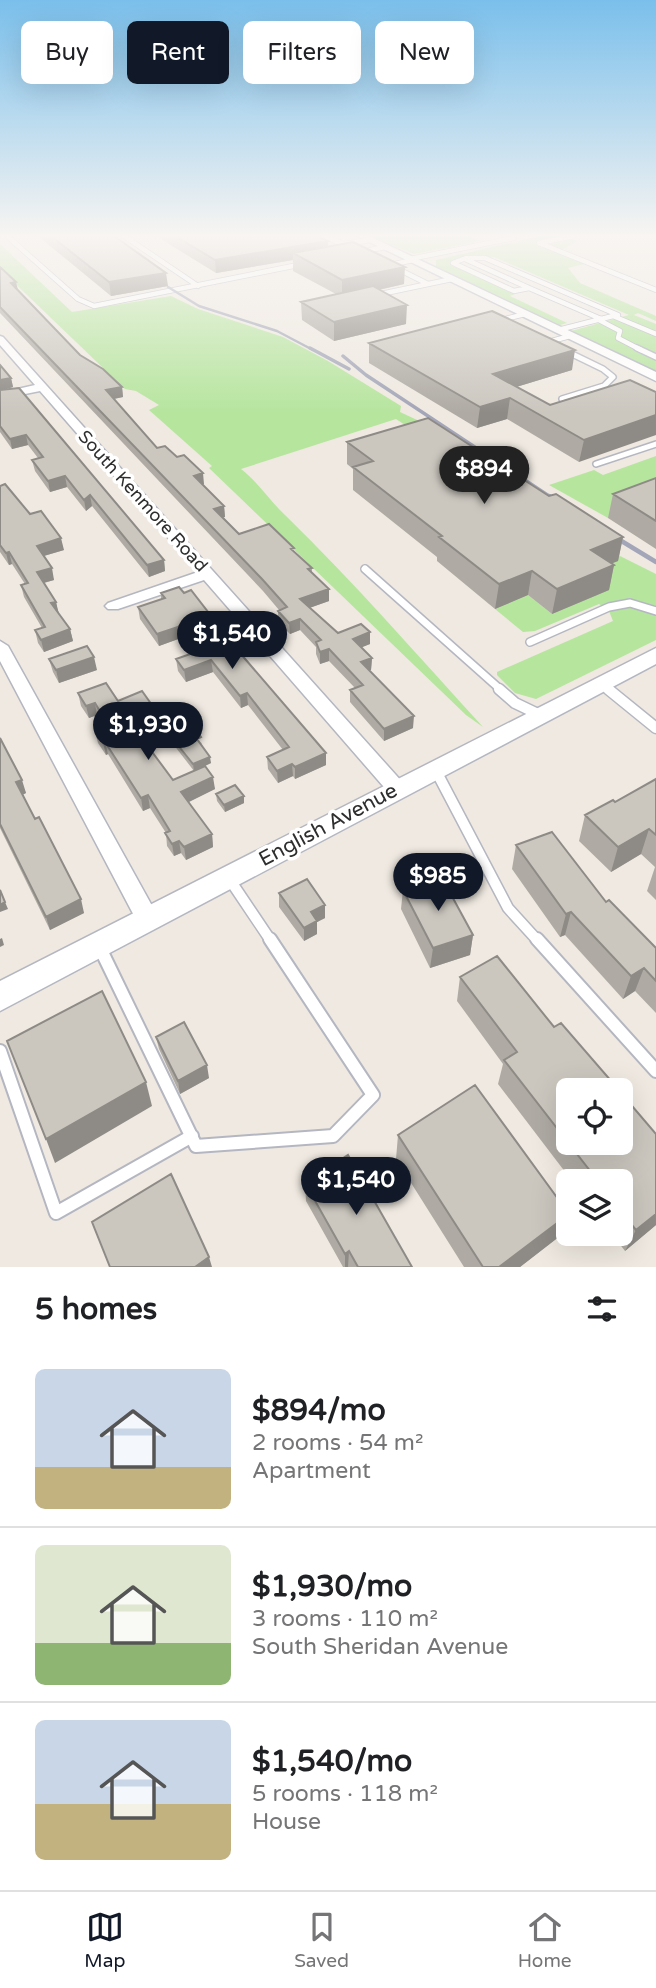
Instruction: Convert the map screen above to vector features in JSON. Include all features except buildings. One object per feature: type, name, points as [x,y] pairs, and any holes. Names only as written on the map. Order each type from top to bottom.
[{"type":"street","points":[[486,295],[656,377]]},
{"type":"street","name":"South Kenmore Road","points":[[0,340],[397,789]]},
{"type":"street","points":[[0,396],[41,387]]},
{"type":"street","points":[[113,606],[208,574]]},
{"type":"street","points":[[0,646],[148,920]]},
{"type":"street","name":"English Avenue","points":[[0,997],[601,683],[653,660]]},
{"type":"lane","points":[[75,295],[85,304],[106,305],[154,295]]},
{"type":"lane","points":[[546,295],[600,319],[620,331],[618,338],[622,341],[656,357]]},
{"type":"lane","points":[[558,330],[618,315],[572,295]]},
{"type":"lane","points":[[490,322],[525,314]]},
{"type":"lane","points":[[613,316],[656,334]]},
{"type":"lane","points":[[500,320],[512,325]]},
{"type":"lane","points":[[535,336],[603,369],[613,377],[604,386],[562,399]]},
{"type":"lane","points":[[547,342],[570,336]]},
{"type":"lane","points":[[596,464],[656,444]]},
{"type":"lane","points":[[365,569],[515,703],[540,715]]},
{"type":"lane","points":[[530,642],[609,607],[630,603],[656,611]]},
{"type":"lane","points":[[601,683],[656,728]]},
{"type":"lane","points":[[435,769],[508,908],[656,1071]]},
{"type":"lane","points":[[99,945],[196,1146],[333,1136],[373,1096],[228,878]]},
{"type":"lane","points":[[0,1051],[56,1213],[192,1136]]},
{"type":"green space","points":[[27,295],[54,295],[72,312],[171,296],[198,309],[283,337],[401,406],[400,412],[430,426],[411,429],[396,419],[241,469],[361,593],[483,727],[466,715],[209,468],[212,466],[149,410],[159,405],[136,391],[125,389]]},
{"type":"green space","points":[[496,295],[512,295],[510,296],[567,323],[560,325]]},
{"type":"green space","points":[[583,295],[608,295],[656,316],[656,321],[638,313],[634,315],[656,324],[656,371],[571,331],[629,315]]},
{"type":"green space","points":[[656,456],[656,499],[608,518],[549,485],[594,470],[603,475]]},
{"type":"green space","points":[[602,547],[656,574],[656,606],[629,601],[602,606],[599,604],[535,631],[523,632],[495,609],[528,595],[552,614],[608,590]]},
{"type":"green space","points":[[627,607],[656,613],[656,640],[536,699],[515,693],[497,675],[497,672],[613,621],[609,611]]},
{"type":"railway","points":[[181,295],[199,306],[277,331],[313,350]]},
{"type":"railway","points":[[310,348],[349,369]]},
{"type":"railway","points":[[343,356],[366,375],[552,498]]},
{"type":"railway","points":[[549,496],[566,507]]},
{"type":"railway","points":[[605,531],[656,562]]}]
